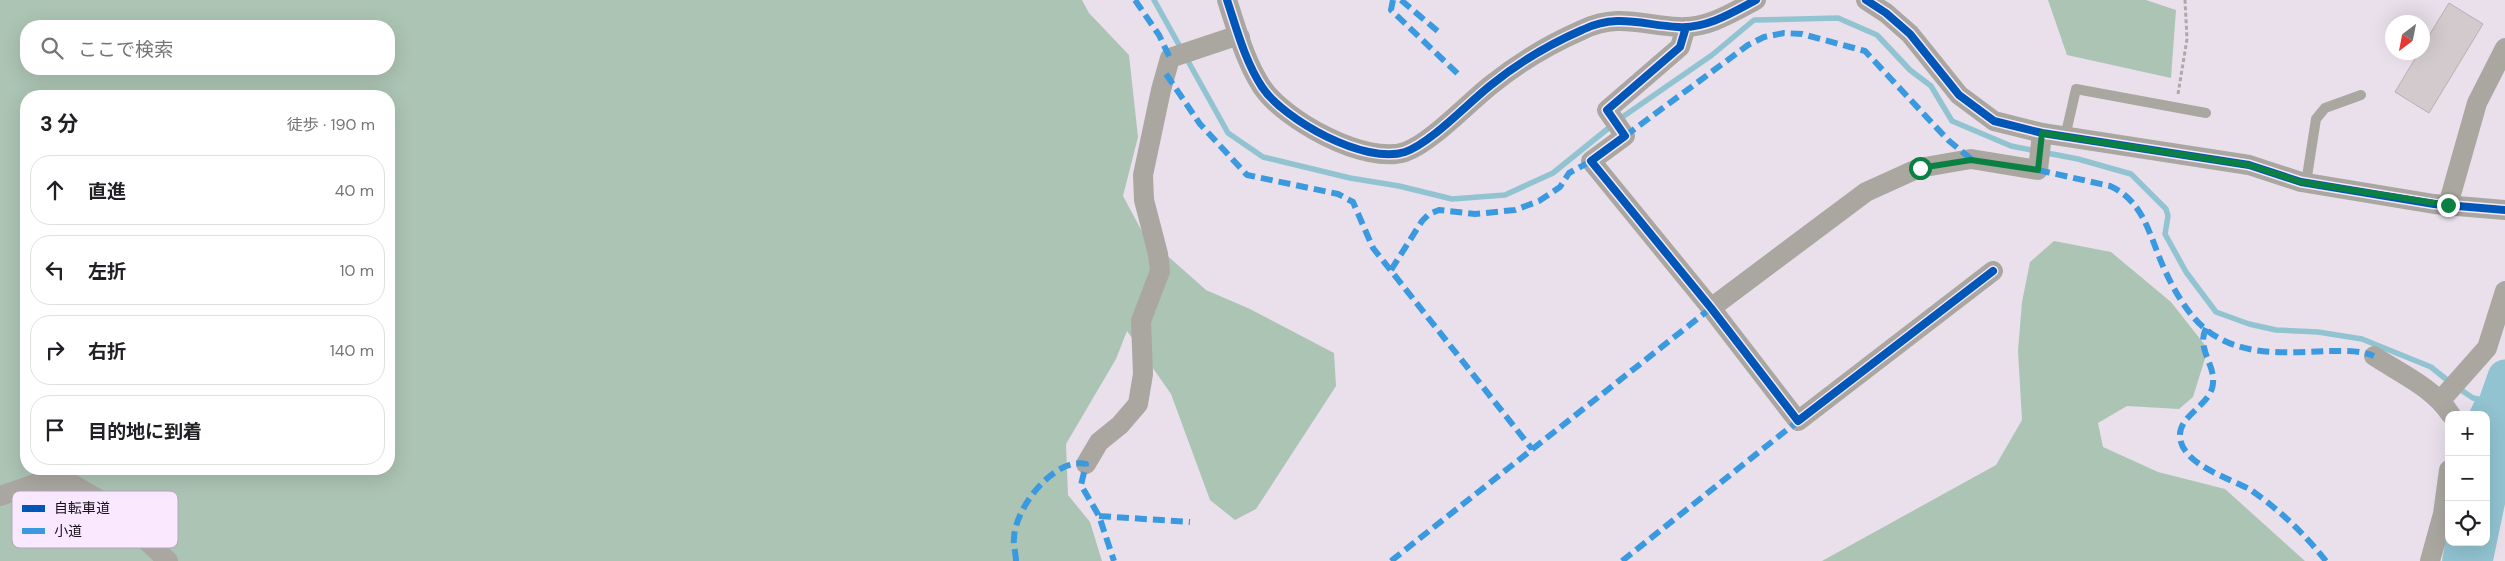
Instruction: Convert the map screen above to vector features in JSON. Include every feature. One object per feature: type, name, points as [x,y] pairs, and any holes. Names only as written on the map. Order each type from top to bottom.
[{"type":"street","points":[[1227,0],[1249,66],[1264,90],[1287,111],[1326,138],[1380,154],[1404,152],[1424,141],[1493,83],[1535,54],[1583,29],[1614,20],[1686,27],[1707,24],[1756,0]]},
{"type":"street","points":[[1872,1],[1910,34],[1959,95],[1974,108],[1994,120],[2042,133],[2249,165],[2306,183],[2448,205],[2505,210]]},
{"type":"street","points":[[1686,27],[1680,47],[1607,110],[1625,136],[1591,161],[1711,308],[1798,421],[1993,271]]},
{"type":"street","points":[[1086,464],[1099,442],[1120,424],[1138,404],[1143,374],[1141,321],[1160,271],[1158,254],[1144,200],[1143,175],[1161,90],[1170,58],[1240,36]]},
{"type":"street","points":[[2448,205],[2477,103],[2505,48]]},
{"type":"street","points":[[1711,308],[1866,192],[1920,168],[1971,160],[2038,170],[2042,133]]},
{"type":"street","points":[[2374,356],[2417,383],[2446,408],[2466,372],[2487,348],[2505,291]]},
{"type":"street","points":[[15,491],[38,483],[72,484],[84,491]]},
{"type":"street","points":[[0,496],[12,492]]},
{"type":"street","points":[[2430,561],[2443,514],[2445,499]]},
{"type":"street","points":[[154,548],[168,561]]},
{"type":"lane","points":[[2065,137],[2076,89],[2206,113]]},
{"type":"lane","points":[[2306,183],[2316,119],[2324,108],[2362,94]]},
{"type":"path","points":[[2176,108],[2187,39],[2185,0]]},
{"type":"green space","points":[[0,0],[1082,0],[1089,13],[1129,55],[1138,137],[1123,196],[1144,235],[1206,290],[1250,309],[1334,353],[1336,386],[1256,509],[1235,520],[1210,500],[1171,394],[1127,331],[1116,359],[1066,444],[1068,495],[1090,522],[1102,561],[0,561]]},
{"type":"green space","points":[[2048,0],[2146,0],[2176,10],[2171,78],[2067,55]]},
{"type":"green space","points":[[2054,241],[2111,252],[2171,302],[2208,349],[2193,397],[2179,409],[2127,406],[2098,423],[2103,447],[2158,472],[2225,489],[2305,561],[1822,561],[1996,465],[2022,420],[2018,351],[2022,302],[2030,262]]},
{"type":"water","points":[[2477,396],[2505,406],[2505,504],[2493,561],[2442,561],[2445,543],[2445,546],[2490,546],[2490,411],[2470,411]]},
{"type":"building","points":[[2449,3],[2483,24],[2429,113],[2395,92],[2414,60],[2430,60],[2430,34]]},
{"type":"waterway","points":[[1154,0],[1228,133],[1263,157],[1350,178],[1399,186],[1452,199],[1505,195],[1553,173],[1621,118],[1712,55],[1754,20],[1838,18],[1877,35],[1910,70],[1931,86],[1952,121],[2011,146],[2078,159],[2131,174],[2166,209],[2168,216],[2165,234],[2186,272],[2216,312],[2249,324],[2276,330],[2318,332],[2362,339],[2431,367],[2473,398],[2496,403]]},
{"type":"waterway","points":[[2490,420],[2505,377]]},
{"type":"marked path","points":[[1135,0],[1159,35],[1170,58]]},
{"type":"marked path","points":[[1393,0],[1391,10],[1459,75]]},
{"type":"marked path","points":[[1401,0],[1441,34]]},
{"type":"marked path","points":[[1625,136],[1748,45],[1764,37],[1784,33],[1802,34],[1865,51],[1948,140],[1971,159]]},
{"type":"marked path","points":[[1166,74],[1200,124],[1247,175],[1338,194],[1353,202],[1373,248],[1532,449]]},
{"type":"marked path","points":[[1391,270],[1422,221],[1429,214],[1439,210],[1475,214],[1515,210],[1539,201],[1560,187],[1569,173],[1591,161]]},
{"type":"marked path","points":[[2038,170],[2110,186],[2129,199],[2147,226],[2172,286],[2195,319],[2215,336],[2245,348],[2261,351],[2351,351],[2374,356]]},
{"type":"marked path","points":[[1391,561],[1711,308]]},
{"type":"marked path","points":[[2206,328],[2203,343],[2213,376],[2213,383],[2207,398],[2184,422],[2180,437],[2183,447],[2189,456],[2198,463],[2251,490],[2267,502],[2287,519],[2326,561]]},
{"type":"marked path","points":[[1622,561],[1798,421]]},
{"type":"marked path","points":[[1016,561],[1014,541],[1016,526],[1021,513],[1038,487],[1049,476],[1061,468],[1074,464],[1086,464],[1081,485],[1099,516],[1114,561]]},
{"type":"marked path","points":[[1099,516],[1190,522]]},
{"type":"cycle path","points":[[1227,0],[1251,67],[1262,87],[1273,100],[1288,113],[1327,137],[1369,152],[1388,154],[1405,152],[1426,140],[1512,69],[1558,41],[1582,30],[1595,25],[1618,21],[1688,27],[1709,23],[1756,0]]},
{"type":"cycle path","points":[[1866,0],[1886,13],[1910,34],[1959,95],[1994,121],[2042,133],[2249,165],[2301,182],[2434,204],[2505,210]]},
{"type":"cycle path","points":[[1686,27],[1680,47],[1607,110],[1625,136],[1591,161],[1711,308],[1798,421],[1993,271]]},
{"type":"route","points":[[1920,168],[1971,160],[2038,170],[2042,133],[2249,165],[2301,182],[2448,205]]}]
